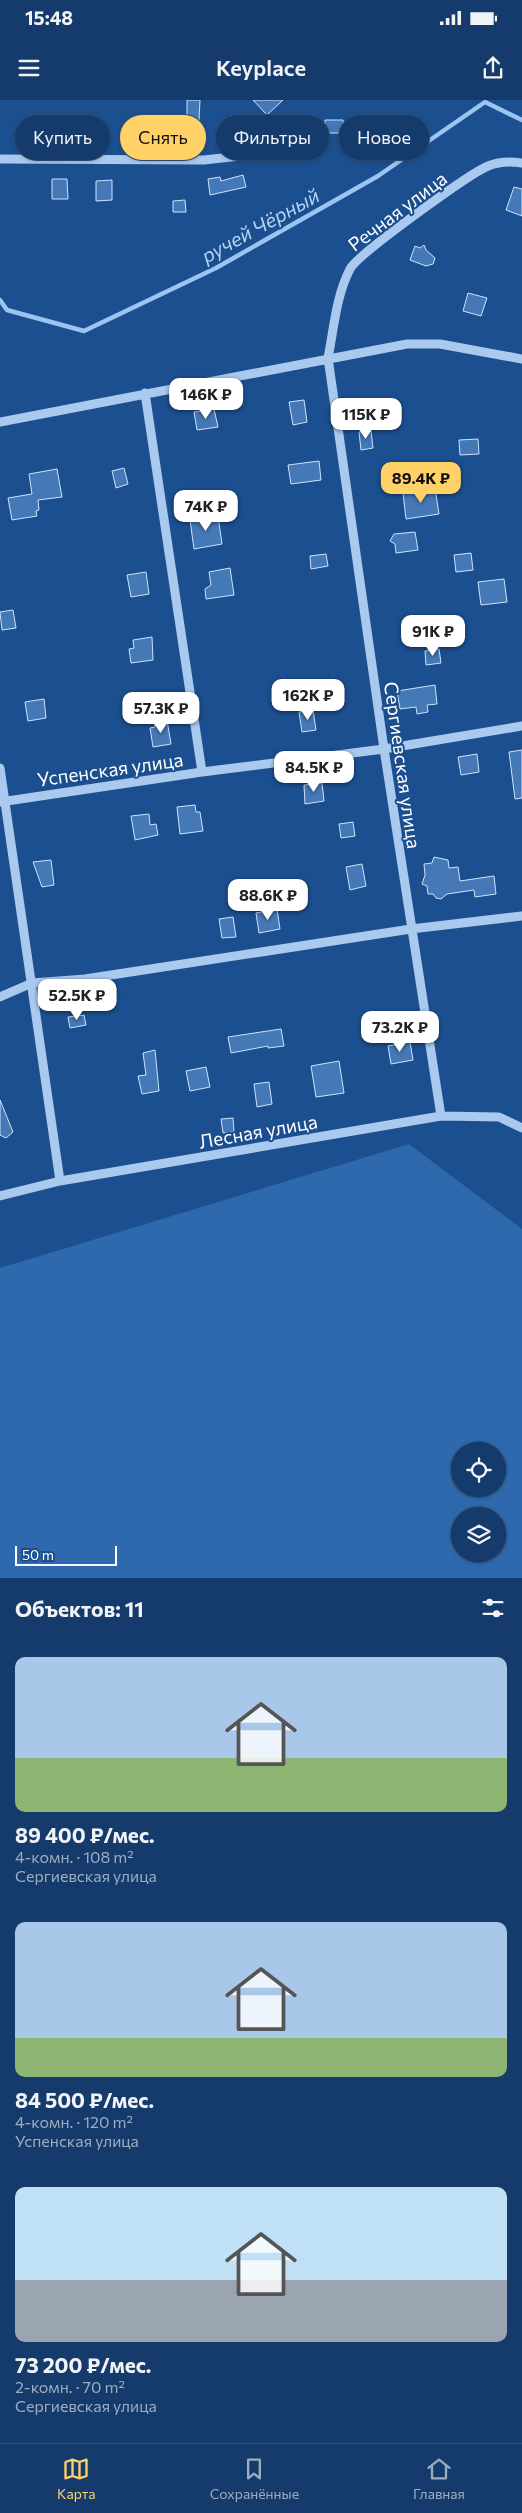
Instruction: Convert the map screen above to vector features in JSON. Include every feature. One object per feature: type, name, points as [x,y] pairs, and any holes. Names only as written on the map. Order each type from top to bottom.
[{"type":"street","points":[[0,159],[216,159]]},
{"type":"street","name":"Речная улица","points":[[328,358],[338,300],[351,267],[370,250],[472,175],[500,161],[522,163]]},
{"type":"street","points":[[0,422],[407,344],[440,344],[522,359]]},
{"type":"street","name":"Сергиевская улица","points":[[328,358],[411,929],[442,1116]]},
{"type":"street","points":[[145,393],[202,772]]},
{"type":"street","name":"Успенская улица","points":[[2,801],[202,772],[384,749],[522,726]]},
{"type":"street","points":[[0,768],[2,801],[32,983],[60,1181]]},
{"type":"street","points":[[0,996],[32,983],[85,979],[411,929],[522,916]]},
{"type":"street","name":"Лесная улица","points":[[0,1196],[60,1181],[442,1116],[498,1118],[522,1128]]},
{"type":"shaded area","points":[[409,1144],[522,1229],[522,1578],[0,1578],[0,1268]]},
{"type":"building","points":[[187,100],[200,100],[199,115],[187,115]]},
{"type":"building","points":[[253,100],[283,100],[267,115]]},
{"type":"building","points":[[329,120],[339,120],[339,133],[329,133]]},
{"type":"building","points":[[243,175],[246,187],[210,195],[208,179],[220,177],[221,181]]},
{"type":"building","points":[[52,179],[67,179],[68,199],[52,199]]},
{"type":"building","points":[[112,180],[112,200],[96,201],[96,181]]},
{"type":"building","points":[[514,187],[522,189],[522,216],[506,210]]},
{"type":"building","points":[[185,200],[186,212],[173,212],[173,201]]},
{"type":"building","points":[[424,245],[426,250],[435,258],[433,264],[426,266],[410,260],[415,246],[420,248]]},
{"type":"building","points":[[468,293],[487,298],[481,316],[463,311]]},
{"type":"building","points":[[304,400],[307,422],[293,425],[289,402]]},
{"type":"building","points":[[214,409],[218,427],[197,430],[194,412]]},
{"type":"building","points":[[371,431],[373,448],[361,450],[359,432]]},
{"type":"building","points":[[478,439],[479,454],[460,455],[459,440]]},
{"type":"building","points":[[319,461],[321,480],[291,484],[288,465]]},
{"type":"building","points":[[124,468],[128,484],[116,488],[112,471]]},
{"type":"building","points":[[57,469],[62,497],[38,500],[39,510],[36,511],[37,516],[12,520],[8,498],[32,494],[29,474]]},
{"type":"building","points":[[435,488],[439,514],[406,519],[403,493]]},
{"type":"building","points":[[218,516],[222,544],[194,549],[190,520]]},
{"type":"building","points":[[415,532],[418,550],[396,553],[395,544],[390,541],[394,534]]},
{"type":"building","points":[[471,553],[473,570],[456,572],[454,555]]},
{"type":"building","points":[[326,554],[328,566],[311,569],[310,556]]},
{"type":"building","points":[[230,568],[234,595],[206,599],[205,589],[211,585],[209,572]]},
{"type":"building","points":[[146,572],[149,594],[131,597],[127,575]]},
{"type":"building","points":[[504,579],[507,602],[481,605],[478,582]]},
{"type":"building","points":[[13,610],[16,628],[2,630],[0,612]]},
{"type":"building","points":[[152,637],[153,660],[131,663],[129,649],[134,648],[133,640]]},
{"type":"building","points":[[439,649],[441,663],[426,665],[425,651]]},
{"type":"building","points":[[435,685],[437,704],[427,705],[428,712],[417,714],[416,707],[400,709],[397,691]]},
{"type":"building","points":[[44,699],[46,718],[28,721],[25,702]]},
{"type":"building","points":[[313,710],[316,730],[302,732],[299,712]]},
{"type":"building","points":[[167,720],[171,744],[153,747],[150,728],[155,727],[154,722]]},
{"type":"building","points":[[522,750],[522,798],[515,799],[509,752]]},
{"type":"building","points":[[477,754],[479,772],[461,775],[458,757]]},
{"type":"building","points":[[322,783],[324,801],[305,804],[304,785]]},
{"type":"building","points":[[195,805],[196,812],[200,812],[203,831],[180,834],[177,807]]},
{"type":"building","points":[[149,814],[150,825],[156,824],[158,835],[135,840],[131,816]]},
{"type":"building","points":[[353,822],[355,836],[341,838],[339,824]]},
{"type":"building","points":[[434,857],[448,860],[449,868],[458,867],[460,881],[494,876],[496,894],[475,897],[474,890],[447,894],[441,899],[436,898],[433,894],[428,894],[427,886],[422,884],[425,875],[424,864],[432,863]]},
{"type":"building","points":[[51,860],[54,885],[42,887],[33,862]]},
{"type":"building","points":[[362,864],[366,886],[350,890],[346,867]]},
{"type":"building","points":[[277,909],[280,929],[259,933],[256,913]]},
{"type":"building","points":[[233,917],[236,937],[222,938],[219,919]]},
{"type":"building","points":[[84,1015],[86,1025],[70,1028],[68,1017]]},
{"type":"building","points":[[281,1029],[284,1046],[268,1048],[268,1046],[231,1053],[228,1037]]},
{"type":"building","points":[[410,1042],[413,1060],[391,1064],[388,1046]]},
{"type":"building","points":[[155,1050],[159,1091],[142,1094],[138,1076],[146,1075],[143,1053]]},
{"type":"building","points":[[339,1061],[344,1093],[316,1097],[311,1066]]},
{"type":"building","points":[[206,1067],[210,1087],[190,1091],[186,1071]]},
{"type":"building","points":[[269,1082],[272,1104],[257,1107],[254,1084]]},
{"type":"building","points":[[0,1100],[13,1132],[6,1138],[0,1135]]},
{"type":"building","points":[[233,1118],[234,1132],[223,1133],[221,1119]]},
{"type":"waterway","name":"ручей Чёрный","points":[[0,300],[7,310],[84,331],[216,268],[378,176],[485,102],[522,120]]}]
